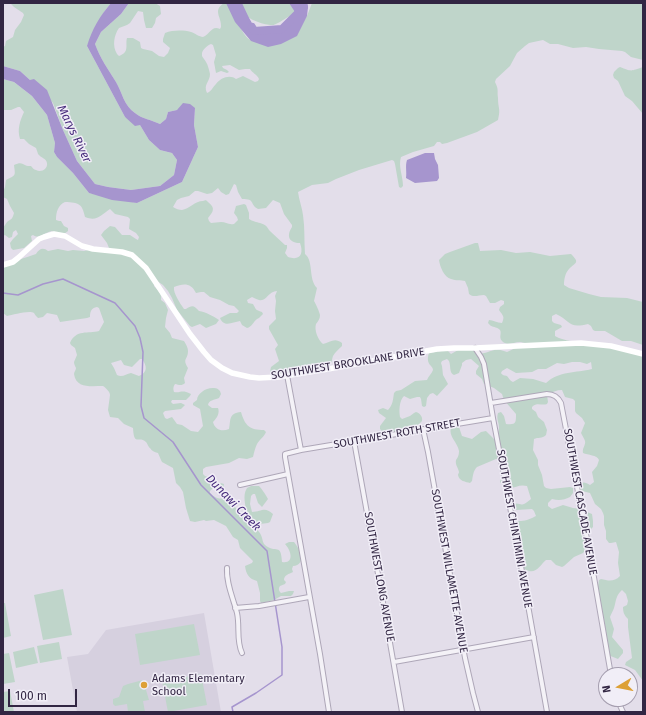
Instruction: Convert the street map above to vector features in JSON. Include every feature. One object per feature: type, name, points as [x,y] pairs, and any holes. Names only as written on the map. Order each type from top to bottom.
[{"type":"street","name":"SOUTHWEST BROOKLANE DRIVE","points":[[3,265],[13,262],[39,239],[54,234],[65,236],[82,246],[93,250],[122,252],[129,254],[146,268],[177,316],[211,360],[232,373],[250,377],[259,378],[287,375],[438,349],[454,348],[581,343],[611,346],[643,354]]},
{"type":"street","name":"SOUTHWEST CHINTIMINI AVENUE","points":[[475,348],[484,364],[534,637],[546,712]]},
{"type":"street","points":[[287,375],[301,450]]},
{"type":"street","name":"SOUTHWEST CASCADE AVENUE","points":[[491,403],[547,394],[554,395],[561,403],[610,667]]},
{"type":"street","name":"SOUTHWEST ROTH STREET","points":[[288,474],[285,454],[301,450],[493,418]]},
{"type":"street","name":"SOUTHWEST WILLAMETTE AVENUE","points":[[423,429],[463,649],[478,712]]},
{"type":"street","name":"SOUTHWEST LONG AVENUE","points":[[354,441],[402,712]]},
{"type":"street","points":[[240,485],[288,474],[329,712]]},
{"type":"street","points":[[227,568],[227,580],[237,613],[239,644],[242,653]]},
{"type":"street","points":[[235,608],[259,606],[309,597]]},
{"type":"street","points":[[394,662],[534,637]]},
{"type":"shaded area","points":[[111,3],[129,3],[121,14],[101,32],[95,44],[128,107],[141,117],[160,124],[166,119],[168,112],[177,110],[183,103],[190,104],[195,108],[194,125],[198,147],[182,182],[137,203],[112,200],[89,193],[54,152],[55,143],[47,115],[32,96],[14,82],[3,79],[3,66],[20,71],[30,80],[34,79],[47,90],[77,161],[95,184],[131,190],[160,186],[174,175],[177,160],[172,153],[160,150],[149,140],[140,125],[135,126],[125,117],[87,46],[97,23]]},
{"type":"shaded area","points":[[226,3],[242,3],[254,26],[259,30],[268,32],[282,30],[292,23],[295,12],[289,3],[307,3],[308,7],[307,16],[297,36],[281,44],[268,47],[251,41],[235,22]]},
{"type":"shaded area","points":[[425,153],[434,153],[438,165],[439,178],[437,181],[415,183],[406,178],[407,160]]},
{"type":"shaded area","name":"Adams Elementary School","points":[[204,613],[221,712],[77,712],[67,657],[88,654],[106,630]]},
{"type":"green space","points":[[10,3],[111,3],[104,12],[87,46],[125,117],[140,125],[149,140],[160,150],[172,153],[177,160],[174,175],[160,186],[131,190],[95,184],[77,161],[53,103],[20,71],[3,66],[3,47],[5,46],[6,41],[13,37],[15,30],[24,15]]},
{"type":"green space","points":[[129,3],[155,3],[160,6],[161,14],[156,18],[152,28],[146,28],[143,12],[138,11],[130,23],[119,28],[114,44],[115,51],[119,56],[126,50],[127,38],[133,38],[140,42],[141,48],[152,51],[159,56],[164,57],[170,48],[163,42],[165,33],[185,31],[203,37],[215,28],[220,29],[221,23],[218,11],[220,6],[224,3],[232,3],[242,31],[249,39],[253,41],[300,26],[307,16],[312,3],[643,4],[643,60],[631,57],[622,51],[586,47],[573,48],[558,44],[550,44],[543,40],[529,43],[517,53],[510,66],[496,79],[495,82],[499,111],[498,120],[477,132],[447,143],[442,144],[437,142],[434,146],[401,157],[400,164],[403,186],[401,188],[399,187],[395,164],[392,160],[359,170],[328,183],[312,185],[298,192],[304,220],[305,254],[308,257],[314,284],[317,288],[314,301],[320,315],[316,324],[316,332],[323,344],[335,340],[342,343],[342,346],[333,356],[331,364],[327,368],[321,367],[309,371],[289,373],[270,372],[271,367],[279,361],[275,349],[278,345],[269,329],[269,326],[276,319],[275,296],[277,291],[274,291],[262,300],[252,297],[247,300],[248,303],[253,304],[258,311],[262,312],[263,314],[250,327],[247,328],[242,325],[240,321],[226,324],[220,318],[230,313],[237,313],[239,311],[234,306],[210,297],[204,292],[196,293],[192,287],[187,285],[174,287],[176,295],[184,309],[191,306],[219,320],[216,324],[206,328],[200,324],[192,327],[190,326],[177,310],[168,291],[157,281],[155,283],[154,286],[161,295],[161,300],[165,303],[168,310],[165,327],[172,338],[184,341],[188,351],[185,361],[188,368],[184,378],[185,383],[182,385],[175,384],[173,389],[174,392],[183,391],[191,394],[186,400],[172,400],[171,402],[173,404],[181,403],[185,405],[181,409],[165,411],[163,413],[165,418],[167,419],[172,417],[177,424],[182,425],[191,431],[198,432],[203,426],[200,409],[193,405],[193,403],[203,391],[208,388],[215,388],[220,391],[221,394],[219,398],[211,401],[208,405],[212,408],[218,408],[218,415],[213,422],[217,429],[229,429],[232,416],[241,412],[246,424],[252,428],[264,430],[266,432],[257,444],[253,457],[247,459],[239,458],[229,463],[206,467],[203,469],[203,474],[217,482],[224,484],[223,489],[212,489],[210,493],[217,498],[229,500],[241,514],[246,513],[244,497],[247,488],[251,486],[259,486],[263,490],[268,499],[262,507],[258,503],[255,494],[251,496],[250,504],[252,512],[267,510],[273,514],[270,522],[260,524],[256,529],[260,533],[265,545],[272,549],[279,550],[282,562],[289,561],[291,556],[285,544],[294,542],[300,552],[300,563],[293,566],[293,572],[284,578],[286,582],[285,584],[279,588],[281,593],[294,591],[291,596],[281,596],[274,600],[261,603],[257,581],[247,574],[245,569],[245,566],[253,561],[240,548],[238,540],[233,537],[226,526],[214,520],[195,522],[190,521],[183,492],[176,483],[173,468],[162,462],[158,453],[154,452],[146,442],[143,440],[137,440],[134,437],[133,428],[124,424],[118,418],[110,417],[108,410],[110,395],[109,391],[103,386],[85,386],[75,379],[74,374],[76,368],[74,362],[77,355],[75,348],[70,343],[79,334],[99,331],[104,322],[99,308],[97,307],[92,309],[90,317],[60,322],[57,315],[47,313],[43,317],[38,318],[32,312],[7,316],[3,313],[3,268],[36,254],[43,249],[48,251],[58,249],[68,251],[84,251],[92,249],[107,250],[109,248],[107,243],[101,235],[110,226],[115,227],[122,235],[130,235],[138,240],[139,237],[136,233],[129,229],[130,219],[128,217],[115,214],[110,209],[99,217],[93,219],[85,217],[83,209],[77,203],[65,202],[58,209],[56,220],[61,221],[64,226],[68,228],[68,231],[64,234],[54,233],[52,231],[38,237],[33,235],[31,236],[32,241],[24,248],[13,250],[11,248],[10,243],[18,234],[16,230],[13,232],[12,237],[9,238],[5,235],[3,236],[3,228],[12,218],[14,213],[7,199],[3,197],[6,180],[14,174],[14,165],[22,163],[26,166],[31,166],[35,170],[42,171],[45,169],[47,163],[46,160],[38,154],[36,148],[24,139],[20,139],[19,125],[24,112],[20,107],[11,110],[3,110],[3,79],[14,82],[32,96],[47,115],[55,143],[54,152],[89,193],[137,203],[182,182],[198,147],[194,125],[195,108],[168,112],[166,119],[160,124],[138,115],[128,107],[95,44],[101,32],[121,14]],"holes":[[[211,44],[213,45],[216,55],[214,62],[216,73],[221,71],[227,73],[229,72],[222,66],[230,65],[239,70],[250,69],[258,77],[258,81],[255,82],[243,76],[236,79],[225,77],[207,93],[206,85],[210,74],[202,53],[203,50]],[[234,184],[236,185],[242,199],[251,201],[258,209],[266,208],[273,200],[280,203],[284,214],[292,225],[289,236],[293,242],[300,243],[302,250],[300,256],[296,258],[288,257],[285,253],[287,245],[285,245],[265,225],[249,219],[249,213],[246,205],[244,204],[236,206],[234,213],[238,220],[234,224],[221,222],[211,223],[208,218],[213,208],[206,200],[197,202],[182,210],[173,207],[177,200],[189,196],[195,191],[207,194],[212,193],[218,188],[226,195],[229,194]],[[140,359],[142,359],[146,369],[144,373],[139,376],[131,373],[119,376],[111,363],[121,360],[124,365],[132,367]]]},
{"type":"green space","points":[[241,3],[296,3],[296,12],[275,25],[267,25],[248,17],[245,14]]},
{"type":"green space","points":[[620,67],[627,70],[632,70],[643,67],[643,114],[632,101],[625,96],[618,81],[614,78],[614,72]]},
{"type":"green space","points":[[478,243],[480,251],[501,250],[516,253],[530,252],[550,256],[571,254],[576,262],[567,272],[564,285],[569,288],[601,297],[627,298],[643,302],[643,345],[631,341],[622,341],[605,331],[595,331],[588,324],[577,326],[570,324],[556,314],[552,316],[552,321],[561,325],[562,327],[555,331],[555,336],[559,338],[609,347],[643,356],[643,681],[638,674],[638,667],[629,667],[625,665],[626,662],[632,658],[628,619],[623,609],[623,607],[627,605],[628,601],[626,594],[622,590],[617,596],[610,617],[614,629],[612,637],[623,650],[623,653],[618,659],[608,655],[604,635],[606,630],[602,624],[599,606],[598,585],[599,580],[601,579],[611,580],[620,576],[618,563],[619,552],[616,542],[609,543],[606,539],[604,516],[601,509],[595,504],[590,493],[582,491],[579,487],[582,483],[590,485],[594,482],[592,472],[597,466],[599,460],[594,456],[583,453],[585,442],[581,433],[585,423],[575,411],[575,401],[573,399],[565,397],[562,390],[558,390],[547,395],[547,404],[532,407],[538,417],[544,422],[547,430],[546,435],[534,439],[533,450],[538,460],[544,486],[551,489],[573,488],[573,493],[570,497],[561,500],[552,499],[548,503],[548,506],[552,509],[563,505],[583,509],[592,514],[593,527],[587,531],[589,545],[583,553],[574,557],[562,567],[556,565],[551,560],[546,560],[534,571],[529,571],[523,567],[522,549],[516,538],[514,524],[517,521],[527,520],[536,516],[532,509],[516,510],[512,506],[512,504],[523,504],[531,499],[527,486],[523,485],[511,488],[500,482],[508,468],[504,463],[496,459],[477,467],[470,483],[460,479],[458,475],[459,472],[456,465],[456,460],[459,455],[459,451],[452,437],[450,431],[451,428],[456,426],[459,427],[462,436],[472,439],[481,432],[486,431],[495,440],[499,429],[497,417],[498,413],[501,412],[504,416],[506,424],[514,424],[516,420],[516,414],[504,400],[502,394],[494,388],[484,384],[482,379],[476,374],[479,366],[471,359],[462,363],[459,373],[454,375],[452,374],[449,361],[447,359],[442,361],[443,375],[448,384],[437,396],[433,393],[430,394],[427,398],[426,406],[422,406],[420,397],[410,399],[404,396],[402,398],[400,403],[400,417],[402,419],[416,412],[421,415],[422,418],[422,421],[418,425],[391,434],[385,433],[380,429],[380,426],[386,418],[379,413],[378,410],[383,408],[388,410],[390,408],[394,393],[415,381],[427,380],[433,370],[428,360],[429,353],[447,350],[451,354],[460,349],[474,348],[480,354],[496,350],[507,352],[522,345],[531,348],[537,347],[521,342],[506,344],[502,341],[500,338],[500,330],[488,323],[489,320],[492,320],[502,323],[503,317],[499,310],[504,304],[504,301],[501,300],[495,303],[490,303],[484,295],[471,295],[469,294],[465,281],[453,280],[446,276],[441,269],[439,260],[445,254]],"holes":[[[580,362],[587,364],[591,362],[592,369],[562,374],[546,383],[533,379],[520,378],[513,382],[501,373],[507,368],[516,373],[546,369],[557,363],[564,364]]]},
{"type":"green space","points":[[63,589],[72,635],[43,640],[34,595]]},
{"type":"green space","points":[[3,603],[5,603],[11,636],[3,638]]},
{"type":"green space","points":[[194,624],[200,655],[140,665],[135,634]]},
{"type":"green space","points":[[59,642],[62,659],[40,663],[37,646]]},
{"type":"green space","points":[[34,647],[38,663],[16,668],[13,652]]},
{"type":"green space","points":[[9,653],[15,682],[3,684],[3,654]]},
{"type":"green space","points":[[201,674],[207,705],[168,712],[162,681]]},
{"type":"green space","points":[[143,680],[149,700],[143,701],[145,712],[128,712],[127,704],[115,706],[113,704],[113,699],[119,697],[123,686]]},
{"type":"green space","points":[[10,691],[14,712],[3,712],[3,692]]},
{"type":"waterway","name":"Marys River","points":[[252,27],[254,31],[282,29],[304,7],[303,3]]},
{"type":"waterway","name":"Dunawi Creek","points":[[3,293],[18,295],[43,284],[63,279],[115,303],[135,326],[140,338],[143,352],[141,406],[144,418],[173,442],[201,485],[267,551],[282,647],[282,675],[232,707],[233,712]]},
{"type":"place","name":"Adams Elementary School","points":[[144,685]]}]
